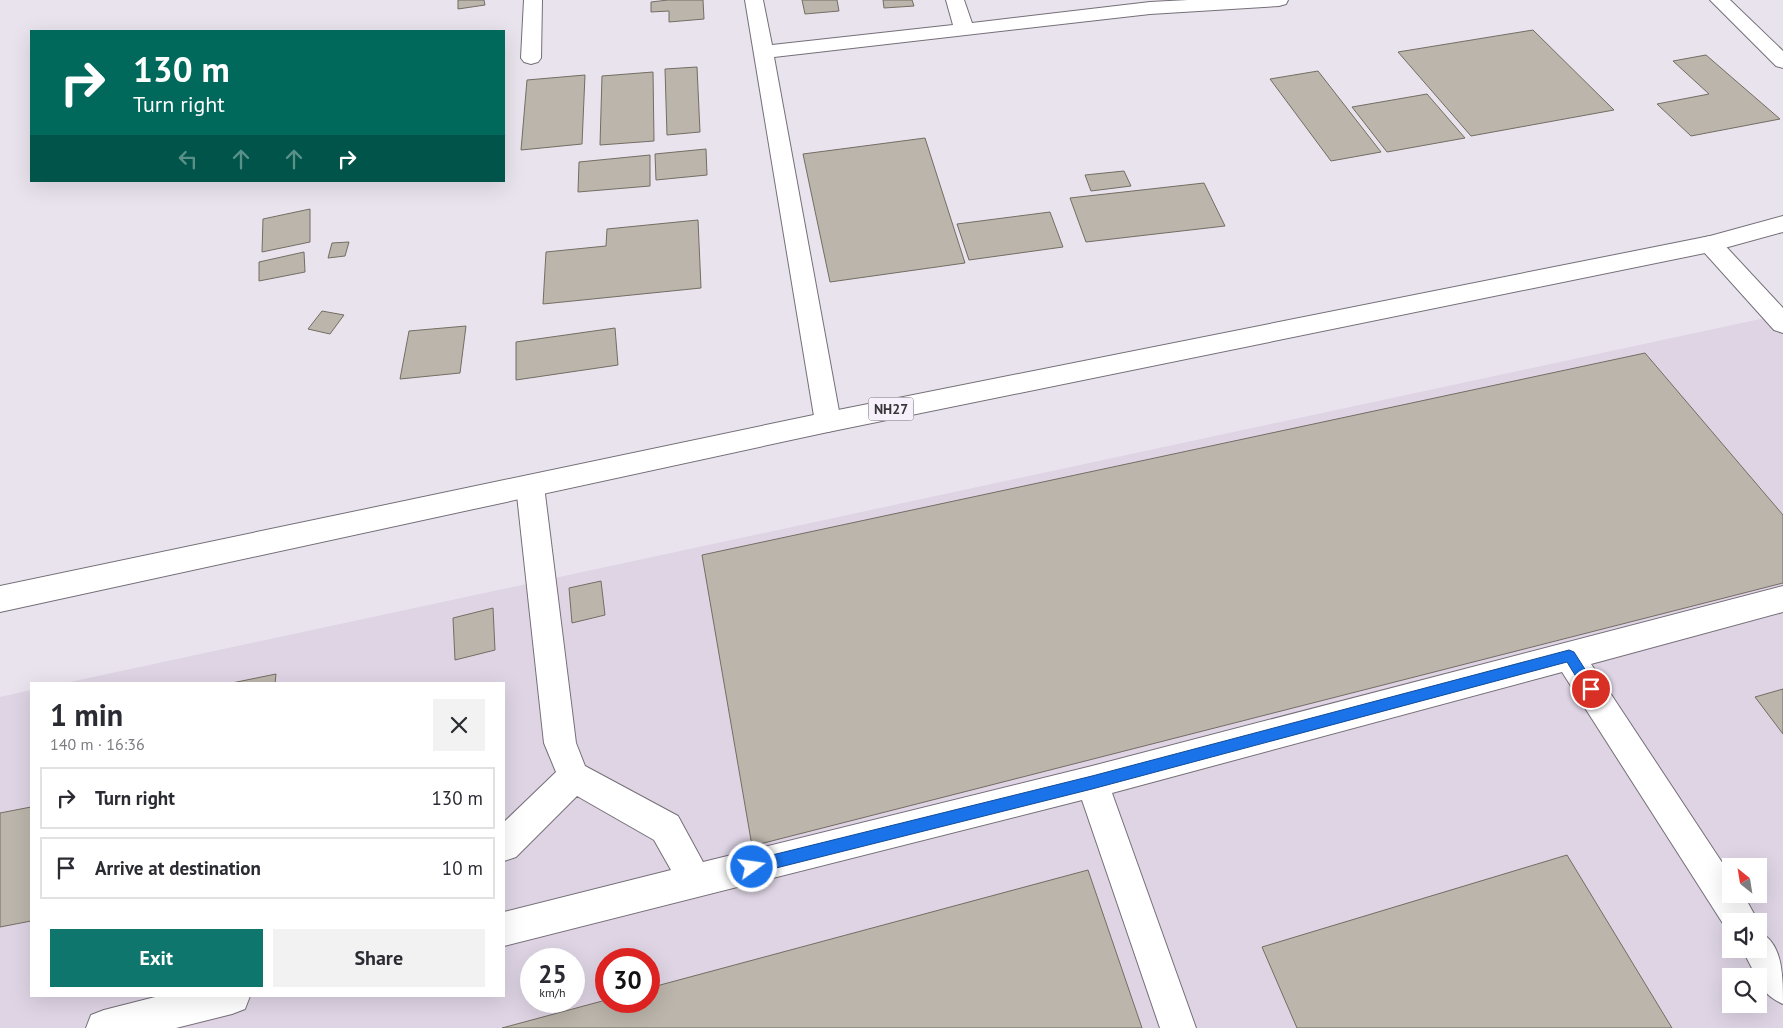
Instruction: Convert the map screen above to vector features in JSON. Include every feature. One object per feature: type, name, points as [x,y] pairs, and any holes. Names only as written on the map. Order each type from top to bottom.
[{"type":"main road","points":[[530,58],[533,0]]},
{"type":"main road","points":[[754,0],[828,422]]},
{"type":"main road","points":[[955,0],[964,29]]},
{"type":"main road","points":[[763,52],[964,29],[1148,4],[1279,0]]},
{"type":"main road","points":[[1720,0],[1783,62]]},
{"type":"main road","name":"NH27","points":[[0,600],[828,422],[1710,244],[1783,224]]},
{"type":"main road","points":[[1710,244],[1783,324]]},
{"type":"main road","points":[[530,486],[560,742],[574,777],[666,828],[695,881]]},
{"type":"main road","points":[[505,929],[1092,782],[1783,600]]},
{"type":"main road","points":[[1569,656],[1736,913]]},
{"type":"main road","points":[[505,844],[574,777]]},
{"type":"main road","points":[[1092,782],[1178,1028]]},
{"type":"main road","points":[[1765,958],[1783,986]]},
{"type":"main road","points":[[104,1028],[228,997]]},
{"type":"shaded area","points":[[1783,314],[1783,1028],[0,1028],[0,697],[30,690],[30,997],[505,997],[505,682],[70,682]]},
{"type":"building","points":[[458,0],[484,0],[485,5],[458,9]]},
{"type":"building","points":[[703,0],[704,19],[669,22],[669,11],[651,12],[651,2]]},
{"type":"building","points":[[802,0],[837,0],[839,11],[805,14]]},
{"type":"building","points":[[883,0],[912,0],[914,6],[884,8]]},
{"type":"building","points":[[1533,30],[1614,110],[1471,136],[1398,52]]},
{"type":"building","points":[[1706,55],[1780,119],[1691,136],[1657,104],[1709,94],[1673,61]]},
{"type":"building","points":[[697,67],[700,132],[667,135],[665,69]]},
{"type":"building","points":[[1318,71],[1381,152],[1331,161],[1270,79]]},
{"type":"building","points":[[653,72],[654,141],[600,145],[602,76]]},
{"type":"building","points":[[585,75],[582,144],[521,150],[527,80]]},
{"type":"building","points":[[1427,94],[1465,138],[1387,152],[1352,107]]},
{"type":"building","points":[[925,138],[965,263],[830,282],[803,154]]},
{"type":"building","points":[[706,149],[707,175],[656,180],[655,154]]},
{"type":"building","points":[[650,155],[650,186],[578,192],[579,162]]},
{"type":"building","points":[[1124,171],[1131,186],[1091,191],[1085,175]]},
{"type":"building","points":[[1204,183],[1225,226],[1086,242],[1070,198]]},
{"type":"building","points":[[310,209],[310,242],[262,252],[263,219]]},
{"type":"building","points":[[1050,212],[1063,247],[969,260],[957,224]]},
{"type":"building","points":[[698,220],[701,288],[543,304],[546,252],[606,246],[607,229]]},
{"type":"building","points":[[349,242],[345,256],[328,258],[332,243]]},
{"type":"building","points":[[304,252],[305,272],[259,281],[259,262]]},
{"type":"building","points":[[322,311],[344,315],[330,334],[308,329]]},
{"type":"building","points":[[466,326],[460,373],[400,379],[409,331]]},
{"type":"building","points":[[615,328],[618,365],[516,380],[516,342]]},
{"type":"building","points":[[1645,353],[1783,515],[1783,583],[752,846],[702,555]]},
{"type":"building","points":[[601,581],[605,615],[572,623],[569,588]]},
{"type":"building","points":[[493,608],[495,650],[455,660],[453,618]]},
{"type":"building","points":[[276,674],[275,682],[237,682]]},
{"type":"building","points":[[1783,689],[1783,734],[1755,697]]},
{"type":"building","points":[[30,807],[30,921],[0,927],[0,813]]},
{"type":"building","points":[[1567,855],[1672,1028],[1297,1028],[1262,947]]},
{"type":"building","points":[[1088,870],[1142,1028],[502,1028],[558,1013],[585,1013],[585,1006],[595,1003],[595,1013],[660,1013],[660,985]]},
{"type":"route","points":[[752,867],[1092,782],[1569,656],[1591,689]]}]
